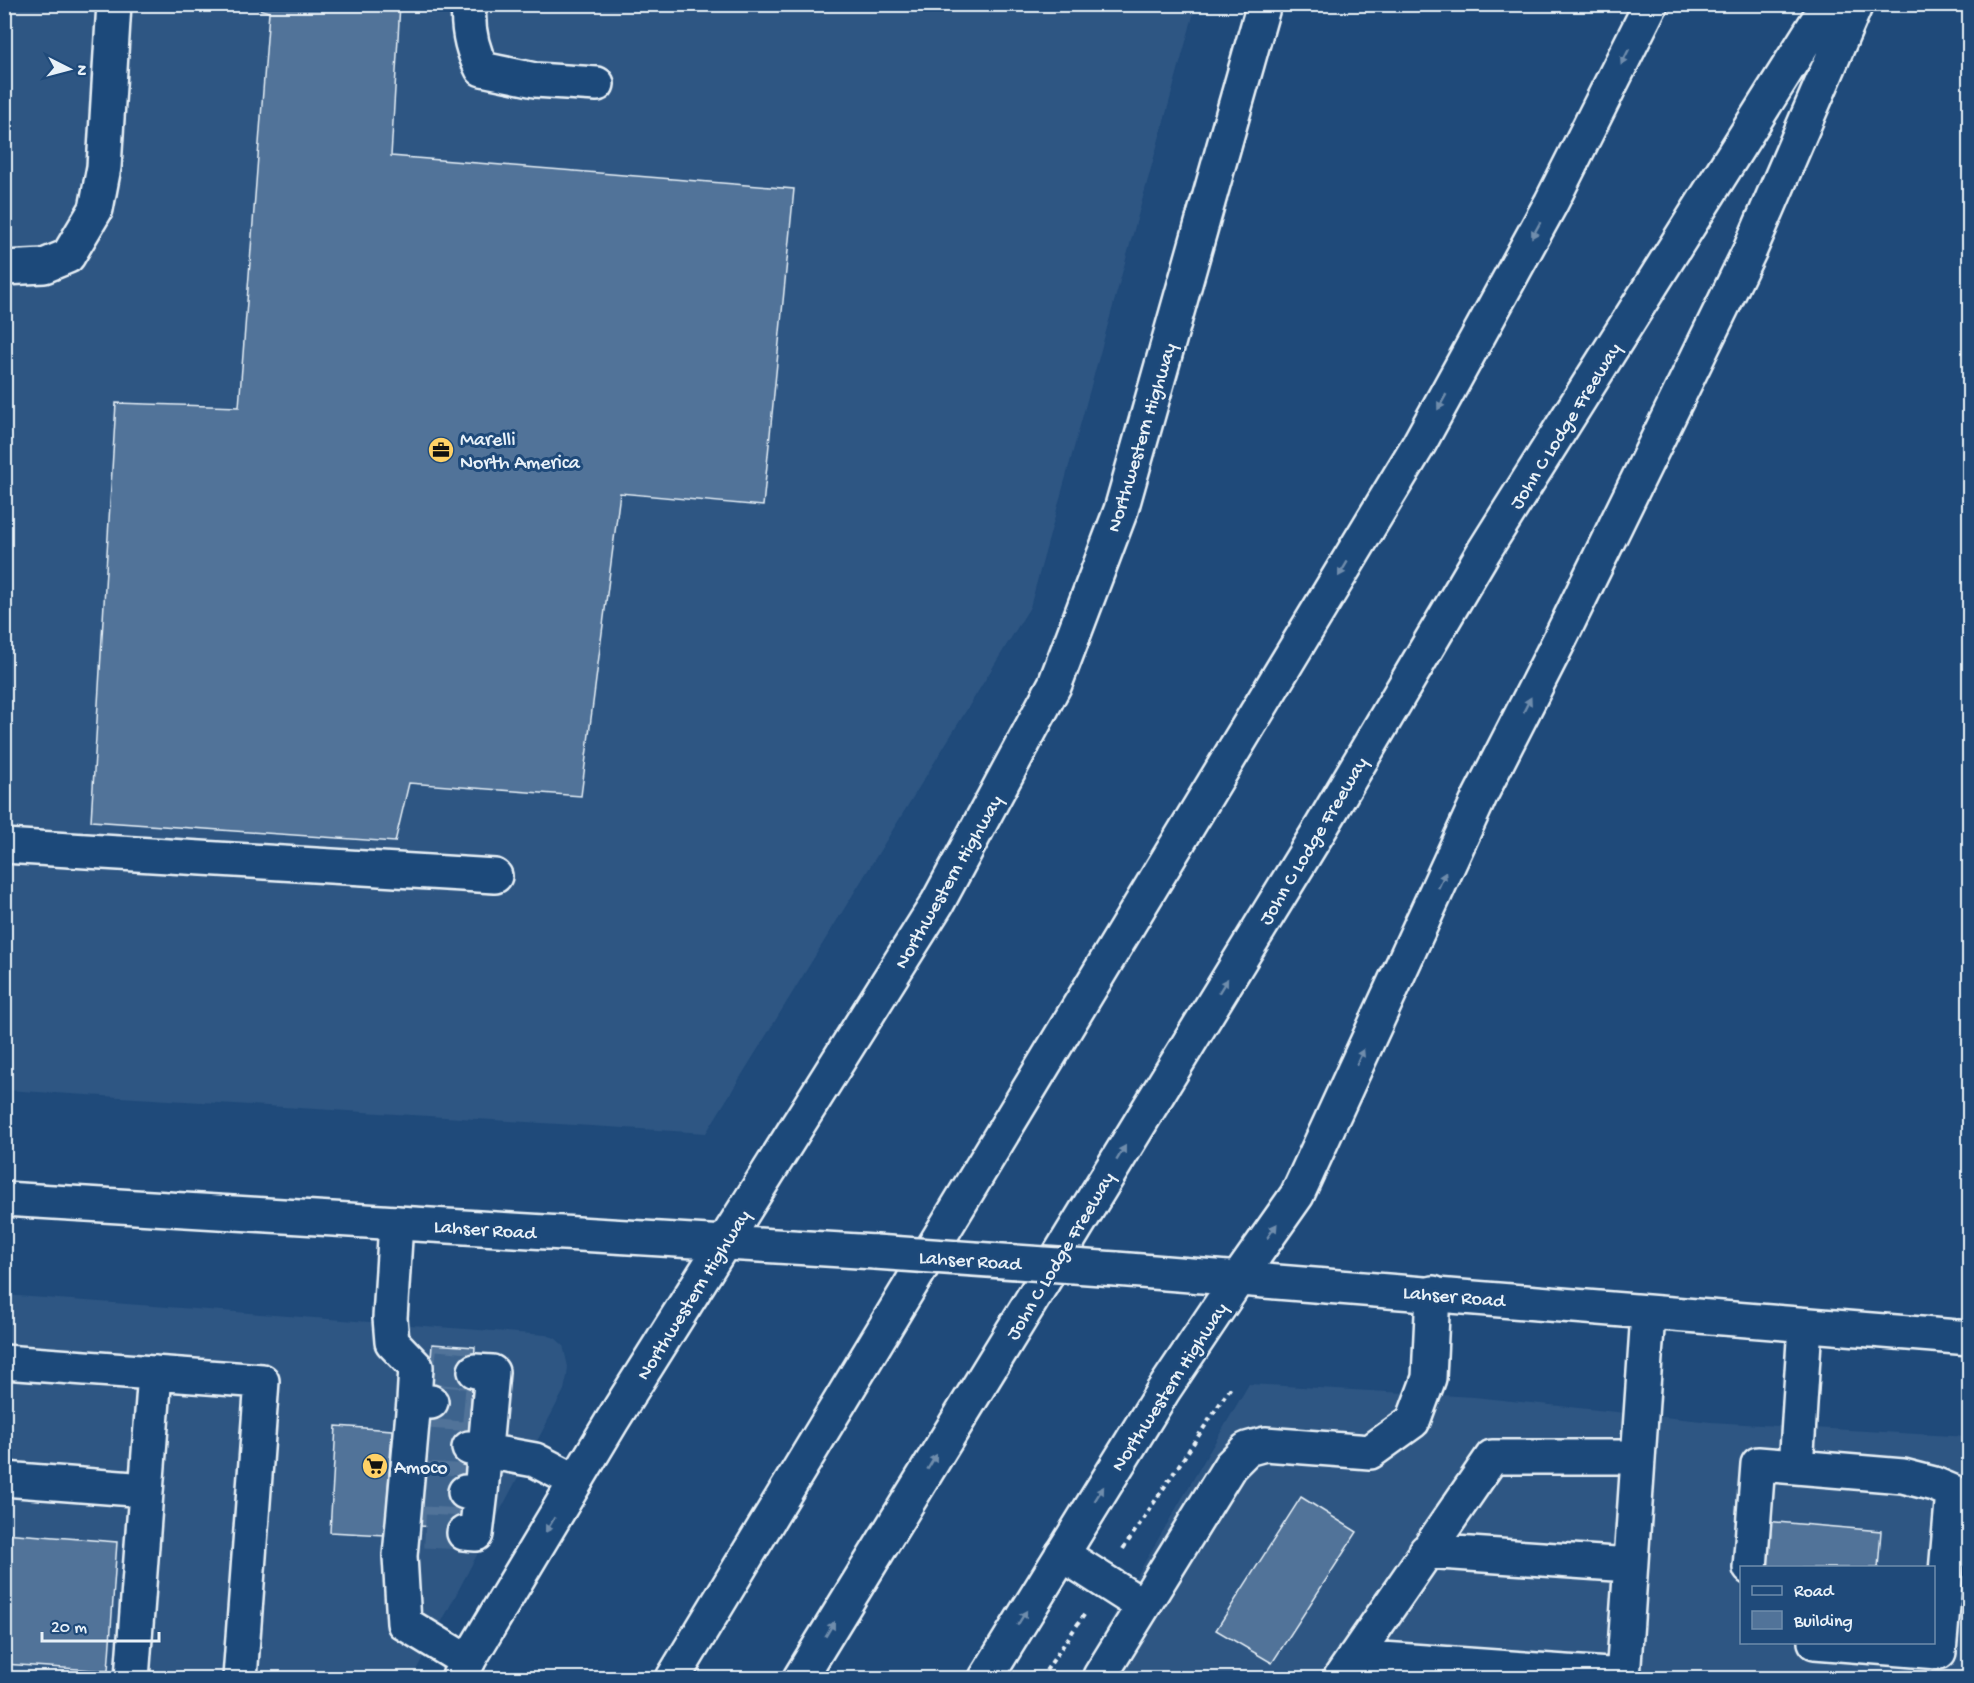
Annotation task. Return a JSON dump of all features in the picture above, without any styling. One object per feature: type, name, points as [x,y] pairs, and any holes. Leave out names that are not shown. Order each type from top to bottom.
[{"type":"main road","points":[[4,268],[44,266],[68,256],[96,209],[104,167],[114,4]]},
{"type":"main road","points":[[469,4],[468,22],[473,51],[482,69],[535,80],[597,84]]},
{"type":"main road","name":"Northwestern Highway","points":[[463,1670],[576,1481],[938,902],[1055,684],[1121,510],[1264,4]]},
{"type":"main road","points":[[673,1678],[1419,444],[1551,203],[1651,4]]},
{"type":"main road","name":"John C Lodge Freeway","points":[[800,1678],[1310,846],[1484,551],[1828,4]]},
{"type":"main road","name":"Northwestern Highway","points":[[986,1678],[1163,1391],[1297,1195],[1480,796],[1558,643],[1750,250],[1856,4]]},
{"type":"main road","points":[[4,846],[495,876]]},
{"type":"main road","name":"Lahser Road","points":[[4,1199],[875,1252],[1116,1269],[1433,1293],[1648,1314],[1970,1338]]},
{"type":"main road","points":[[396,1223],[390,1318],[392,1342],[425,1367],[414,1530],[400,1556],[404,1623],[463,1670]]},
{"type":"main road","points":[[1100,1676],[1230,1466],[1247,1449],[1265,1444],[1370,1452],[1413,1421],[1430,1378],[1433,1293]]},
{"type":"main road","points":[[1347,1668],[1623,1677],[1648,1314]]},
{"type":"main road","points":[[1796,1467],[1805,1325]]},
{"type":"main road","points":[[4,1362],[262,1381],[240,1678]]},
{"type":"main road","points":[[464,1533],[476,1534],[473,1492],[476,1449],[481,1407],[492,1372],[475,1371]]},
{"type":"main road","points":[[132,1678],[155,1373]]},
{"type":"main road","points":[[476,1449],[534,1460],[576,1481]]},
{"type":"main road","points":[[1347,1668],[1492,1457],[1638,1457]]},
{"type":"main road","points":[[1750,1566],[1758,1464],[1903,1476],[1934,1484],[1961,1496],[1938,1652],[1840,1644]]},
{"type":"main road","points":[[4,1479],[146,1490]]},
{"type":"main road","points":[[1426,1551],[1630,1565]]},
{"type":"main road","points":[[1062,1554],[1143,1606]]},
{"type":"path","points":[[1123,1550],[1231,1387]]},
{"type":"path","points":[[1041,1678],[1082,1619]]},
{"type":"shaded area","points":[[4,5],[1196,5],[1030,607],[706,1133],[5,1090]]},
{"type":"shaded area","points":[[4,1295],[546,1335],[555,1338],[563,1345],[568,1367],[567,1376],[564,1390],[412,1678],[5,1678]]},
{"type":"shaded area","points":[[1249,1384],[1474,1397],[1711,1422],[1969,1437],[1969,1678],[1077,1678]]},
{"type":"building","name":"Marelli North America","points":[[241,4],[400,4],[391,156],[794,189],[763,506],[620,493],[581,796],[409,783],[395,842],[91,821],[116,403],[239,407],[269,12]]},
{"type":"building","points":[[432,1344],[475,1347],[462,1528],[420,1526]]},
{"type":"building","points":[[336,1426],[392,1430],[385,1535],[330,1532]]},
{"type":"building","points":[[1301,1497],[1357,1532],[1272,1663],[1216,1630]]},
{"type":"building","points":[[1765,1521],[1881,1531],[1878,1566],[1761,1566]]},
{"type":"building","points":[[4,1533],[117,1542],[108,1671],[4,1664]]},
{"type":"tunnel","points":[[435,1367],[475,1371]]},
{"type":"tunnel","points":[[431,1402],[473,1406]]},
{"type":"tunnel","points":[[426,1445],[469,1448]]},
{"type":"tunnel","points":[[424,1490],[465,1492]]},
{"type":"tunnel","points":[[425,1531],[464,1533]]},
{"type":"place","name":"Marelli North America","points":[[441,450]]},
{"type":"place","name":"Amoco","points":[[375,1466]]}]
